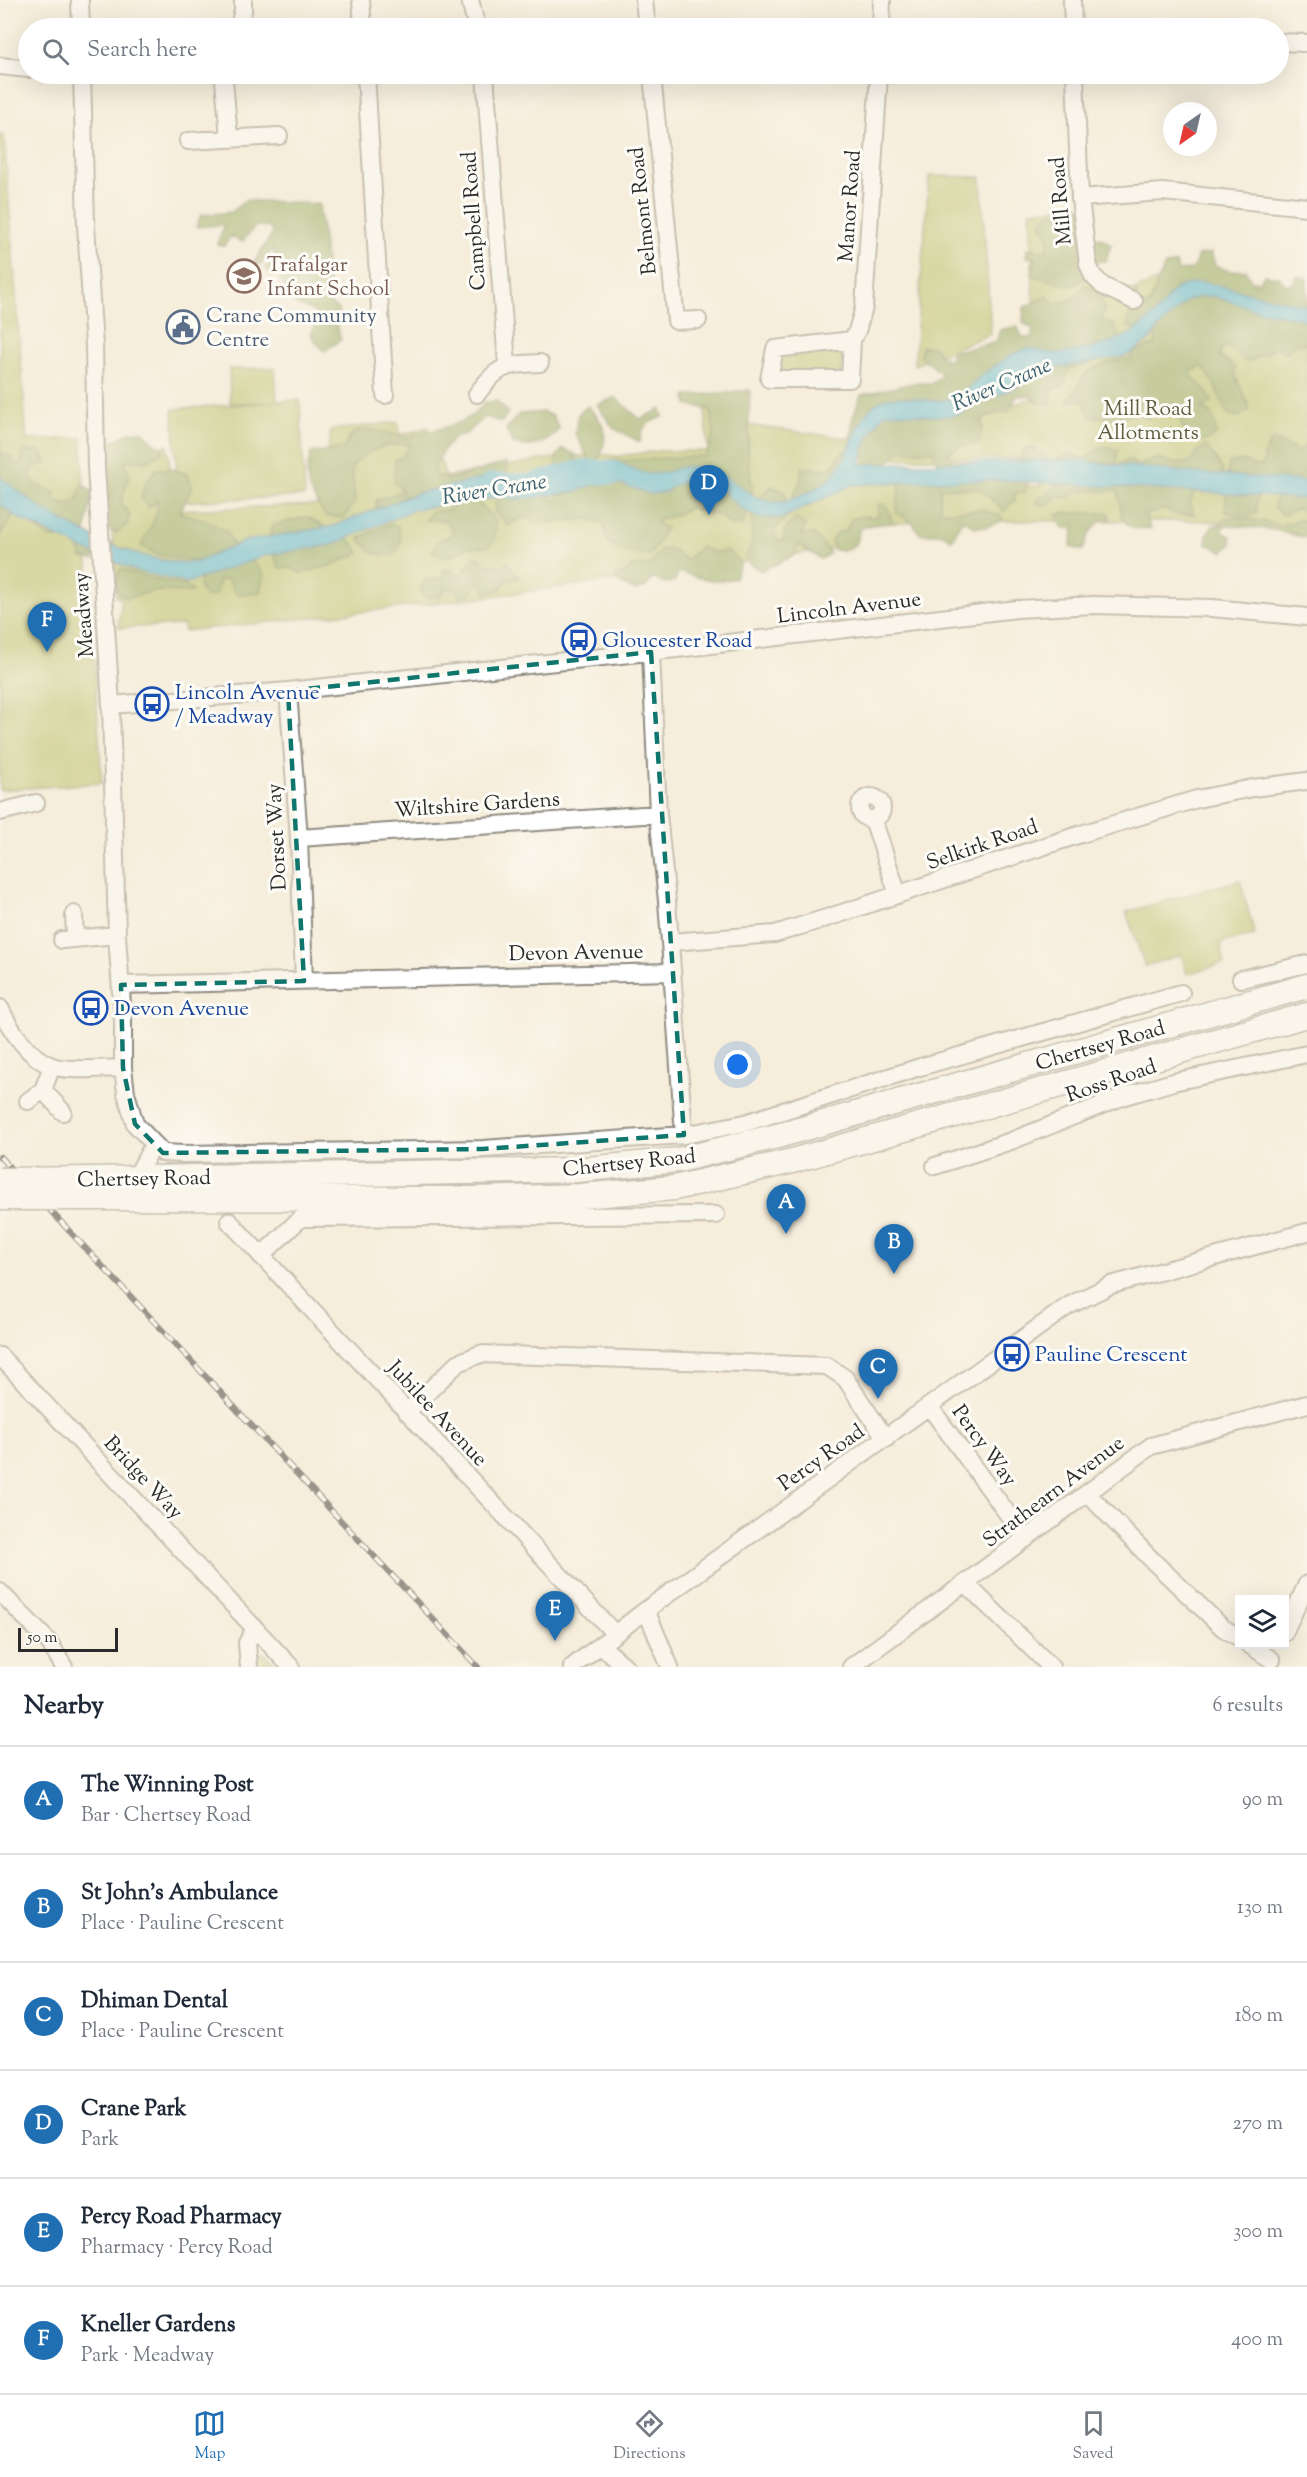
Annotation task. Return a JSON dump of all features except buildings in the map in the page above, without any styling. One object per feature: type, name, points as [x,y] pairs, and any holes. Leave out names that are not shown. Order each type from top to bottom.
[{"type":"highway","name":"Chertsey Road","points":[[0,1198],[93,1188],[135,1179],[483,1160],[576,1170],[679,1160],[780,1135],[1307,986]]},
{"type":"highway","name":"Chertsey Road","points":[[0,1180],[93,1188],[475,1199],[581,1196],[674,1188],[792,1161],[1307,1015]]},
{"type":"street","points":[[80,0],[81,18]]},
{"type":"street","points":[[240,18],[243,0]]},
{"type":"street","points":[[362,0],[363,18]]},
{"type":"street","points":[[470,0],[474,18]]},
{"type":"street","points":[[644,0],[646,18]]},
{"type":"street","points":[[881,18],[882,0]]},
{"type":"street","points":[[1072,0],[1073,18]]},
{"type":"street","points":[[1289,42],[1307,43]]},
{"type":"street","points":[[0,66],[18,68]]},
{"type":"street","name":"Meadway","points":[[80,84],[101,566],[111,705],[123,1068],[126,1093],[135,1124],[153,1145]]},
{"type":"street","points":[[224,84],[229,138]]},
{"type":"street","points":[[367,84],[385,395]]},
{"type":"street","name":"Campbell Road","points":[[485,84],[507,365]]},
{"type":"street","name":"Belmont Road","points":[[653,84],[676,321],[698,320]]},
{"type":"street","name":"Manor Road","points":[[852,340],[775,349],[769,379],[850,379],[852,340],[864,307],[878,84]]},
{"type":"street","name":"Mill Road","points":[[1075,84],[1080,198],[1088,264],[1093,276],[1103,286],[1134,301]]},
{"type":"street","points":[[188,141],[279,136]]},
{"type":"street","points":[[1080,198],[1163,192],[1307,207]]},
{"type":"street","points":[[477,394],[491,375],[507,365],[540,363]]},
{"type":"street","name":"Lincoln Avenue","points":[[111,705],[288,691],[651,652],[1017,609],[1094,605],[1212,608],[1307,617]]},
{"type":"street","points":[[651,652],[658,814],[684,1135]]},
{"type":"street","name":"Dorset Way","points":[[288,691],[299,838],[304,981]]},
{"type":"street","name":"Selkirk Road","points":[[670,942],[775,933],[1197,799],[1253,788],[1307,781]]},
{"type":"street","points":[[0,812],[36,803]]},
{"type":"street","name":"Wiltshire Gardens","points":[[299,838],[658,814]]},
{"type":"street","points":[[873,819],[897,895]]},
{"type":"street","points":[[74,914],[69,940],[117,936]]},
{"type":"street","points":[[1241,979],[1307,964]]},
{"type":"street","name":"Devon Avenue","points":[[121,985],[672,972]]},
{"type":"street","name":"Chertsey Road","points":[[153,1145],[163,1154],[483,1160],[684,1135],[745,1123],[920,1067],[1181,993]]},
{"type":"street","points":[[0,1008],[10,1029],[30,1051],[52,1066],[88,1069],[123,1068]]},
{"type":"street","name":"Ross Road","points":[[935,1166],[1011,1141],[1122,1097],[1173,1082],[1307,1054]]},
{"type":"street","points":[[28,1101],[43,1090],[52,1066]]},
{"type":"street","points":[[43,1090],[63,1112]]},
{"type":"street","points":[[135,1179],[153,1145]]},
{"type":"street","points":[[261,1256],[301,1218],[716,1215]]},
{"type":"street","name":"Jubilee Avenue","points":[[230,1221],[615,1634]]},
{"type":"street","name":"Percy Road","points":[[572,1667],[646,1610],[1068,1306],[1111,1285],[1307,1232]]},
{"type":"street","points":[[407,1412],[458,1363],[480,1354],[827,1366],[845,1378],[886,1439]]},
{"type":"street","name":"Bridge Way","points":[[0,1356],[291,1667]]},
{"type":"street","name":"Strathearn Avenue","points":[[851,1667],[1151,1446],[1307,1404]]},
{"type":"street","name":"Percy Way","points":[[929,1406],[1026,1539]]},
{"type":"street","points":[[1087,1493],[1154,1562],[1223,1628],[1235,1636]]},
{"type":"street","points":[[966,1584],[1051,1667]]},
{"type":"street","points":[[1289,1622],[1307,1584]]},
{"type":"street","points":[[0,1592],[49,1642],[64,1667]]},
{"type":"street","points":[[646,1610],[670,1667]]},
{"type":"street","points":[[249,1667],[247,1643],[255,1628]]},
{"type":"street","points":[[600,1645],[626,1667]]},
{"type":"street","points":[[1254,1649],[1270,1664],[1277,1649]]},
{"type":"highlighted area","points":[[651,652],[684,1135],[483,1149],[183,1154],[163,1153],[135,1124],[123,1068],[121,985],[304,981],[288,691]]},
{"type":"green space","points":[[0,135],[4,135],[27,440],[82,438],[102,783],[0,790]]},
{"type":"green space","points":[[929,176],[981,177],[991,334],[914,365]]},
{"type":"green space","points":[[245,200],[319,204],[331,305],[339,309],[337,328],[341,340],[324,351],[313,339],[311,332],[316,324],[315,312],[293,303],[279,279],[286,271],[281,262],[273,277],[265,268],[275,256],[272,249],[261,265],[254,262],[272,234],[270,227],[256,226],[242,242],[231,236],[224,246],[217,244],[224,225],[196,227],[201,215],[232,212]]},
{"type":"green space","name":"Mill Road Allotments","points":[[1081,205],[1088,264],[1134,301],[1138,288],[1178,273],[1256,281],[1307,294],[1307,530],[1204,521],[981,521],[855,524],[850,546],[684,571],[518,593],[184,631],[183,625],[119,628],[121,599],[116,597],[107,447],[168,446],[173,510],[319,505],[331,430],[398,422],[400,435],[428,427],[446,477],[545,459],[598,454],[618,456],[660,451],[708,451],[704,395],[750,392],[746,425],[848,438],[856,434],[839,469],[826,482],[1040,486],[1039,459],[897,458],[872,460],[981,420],[1005,407],[1037,397],[1030,211]]},
{"type":"green space","points":[[1070,208],[1085,209],[1091,236],[1101,238],[1111,244],[1106,261],[1091,262],[1093,272],[1072,286],[1032,275],[1035,258],[1026,257],[1027,248],[1047,251],[1049,240],[1041,222],[1046,215]]},
{"type":"green space","points":[[1211,253],[1216,267],[1232,271],[1246,270],[1253,284],[1257,284],[1264,275],[1279,277],[1285,284],[1292,285],[1296,276],[1307,278],[1307,344],[1293,344],[1287,354],[1278,347],[1247,362],[1228,347],[1221,348],[1220,357],[1235,367],[1235,375],[1250,409],[1239,417],[1228,414],[1213,382],[1202,366],[1189,372],[1212,402],[1202,408],[1212,414],[1217,434],[1204,442],[1185,432],[1174,408],[1158,407],[1148,418],[1137,413],[1119,418],[1090,417],[1083,400],[1068,401],[1089,371],[1111,362],[1132,359],[1131,353],[1156,344],[1155,333],[1127,326],[1131,305],[1128,290],[1137,290],[1137,306],[1149,305],[1164,266],[1176,263],[1178,271],[1193,269],[1198,255]]},
{"type":"green space","points":[[1084,284],[1098,291],[1105,308],[1101,320],[1114,325],[1120,341],[1090,364],[1069,369],[1064,385],[1051,390],[1051,405],[1038,403],[1030,396],[1017,396],[1008,411],[982,417],[982,430],[978,444],[958,447],[947,454],[953,461],[1018,463],[1026,447],[1035,449],[1051,462],[1072,453],[1083,459],[1104,446],[1118,449],[1116,465],[1130,460],[1138,466],[1157,458],[1171,463],[1190,463],[1196,456],[1195,453],[1206,446],[1222,468],[1223,478],[1037,480],[1027,483],[1025,492],[1016,493],[1014,501],[1004,511],[980,489],[940,488],[940,511],[983,510],[1001,515],[1002,521],[986,527],[974,527],[967,521],[962,521],[952,540],[943,534],[920,534],[911,521],[896,513],[900,484],[908,466],[938,464],[933,451],[899,451],[886,466],[864,465],[863,444],[851,439],[852,420],[861,395],[912,383],[932,383],[942,374],[920,356],[922,346],[934,347],[942,357],[951,360],[951,352],[996,342],[1000,330],[1017,326],[1023,338],[1032,338],[1033,329],[1023,323],[1024,307],[1047,296],[1053,303],[1068,301]]},
{"type":"green space","points":[[835,347],[842,353],[841,374],[783,376],[777,370],[779,360],[783,355]]},
{"type":"green space","points":[[275,368],[277,401],[300,400],[305,496],[178,502],[173,409],[274,402],[230,403],[229,369]]},
{"type":"green space","points":[[750,390],[748,455],[753,497],[742,526],[731,526],[720,516],[689,508],[674,516],[657,519],[657,523],[666,528],[651,554],[628,553],[608,543],[603,523],[588,519],[535,524],[524,516],[507,526],[503,519],[494,513],[499,491],[541,490],[556,502],[562,490],[612,461],[705,456],[714,435],[710,409],[687,405],[686,396]]},
{"type":"green space","points":[[615,397],[640,419],[661,409],[663,417],[646,425],[640,442],[613,428],[597,405]]},
{"type":"green space","points":[[497,401],[508,412],[502,422],[485,417],[466,434],[454,438],[443,451],[434,468],[436,476],[452,479],[507,462],[507,477],[421,496],[404,496],[398,503],[377,511],[376,500],[403,491],[394,482],[395,460],[403,456],[411,444],[394,445],[370,451],[352,468],[355,501],[344,518],[326,516],[311,494],[307,472],[311,453],[344,448],[351,435],[360,430],[380,431],[404,438],[448,426],[469,417],[485,402]]},
{"type":"green space","points":[[588,406],[603,426],[605,436],[603,449],[597,462],[588,472],[553,488],[544,482],[544,473],[548,469],[559,473],[556,464],[557,455],[563,449],[575,454],[576,464],[581,467],[589,460],[575,433],[578,414]]},
{"type":"green space","points":[[543,412],[553,416],[559,429],[549,439],[533,446],[513,444],[506,429],[519,414]]},
{"type":"green space","points":[[142,431],[164,451],[146,461],[125,461],[129,475],[121,504],[130,514],[127,525],[116,533],[108,530],[105,445],[130,432]]},
{"type":"green space","points":[[1273,439],[1299,452],[1307,443],[1307,514],[1299,508],[1283,515],[1274,508],[1278,481],[1258,495],[1257,513],[1249,516],[1225,512],[1229,462],[1245,461],[1254,466],[1263,465],[1265,451]]},
{"type":"green space","points":[[24,451],[40,451],[47,462],[35,466],[29,476],[37,485],[54,492],[56,501],[66,505],[77,500],[82,484],[93,492],[84,539],[95,550],[94,560],[82,558],[75,541],[48,537],[15,512],[0,536],[0,452],[12,457],[14,464],[21,462]]},
{"type":"green space","points":[[844,451],[849,458],[839,475],[798,507],[793,494],[800,483],[802,468],[829,469]]},
{"type":"green space","points":[[156,469],[172,469],[187,474],[192,486],[180,513],[199,518],[225,530],[236,549],[253,561],[264,575],[260,592],[237,595],[228,579],[219,580],[216,595],[205,597],[199,586],[201,575],[199,561],[158,555],[141,546],[157,512],[157,501],[149,508],[141,498],[145,484]]},
{"type":"green space","points":[[1068,483],[1195,489],[1190,504],[1194,515],[1177,515],[1166,509],[1145,515],[1151,529],[1132,528],[1122,519],[1118,491],[1076,491],[1068,498],[1054,497],[1049,505],[1037,504],[1038,498],[1044,497],[1054,487]]},
{"type":"green space","points":[[772,486],[785,493],[790,515],[774,529],[777,541],[784,540],[785,529],[796,518],[805,525],[802,536],[814,534],[830,553],[821,559],[799,545],[794,556],[761,571],[748,563],[746,556],[751,547],[752,513],[761,496]]},
{"type":"green space","points":[[463,497],[482,506],[496,522],[495,540],[487,547],[467,547],[455,555],[440,556],[433,551],[437,542],[453,534],[447,521],[425,520],[433,511],[450,510],[453,501]]},
{"type":"green space","points":[[879,504],[885,505],[889,510],[892,523],[871,525],[860,529],[853,547],[846,550],[835,550],[831,542],[836,533],[845,531],[853,518],[877,517]]},
{"type":"green space","points":[[1109,513],[1110,519],[1100,521],[1089,534],[1083,550],[1070,547],[1074,528],[1063,528],[1056,515]]},
{"type":"green space","points":[[307,517],[349,539],[360,553],[326,567],[301,573],[291,568],[280,568],[267,541],[274,525]]},
{"type":"green space","points":[[1236,517],[1282,525],[1298,520],[1307,521],[1307,538],[1274,530],[1225,525],[1222,532],[1231,536],[1231,545],[1223,552],[1206,543],[1207,534],[1212,526],[1221,524],[1225,518]]},
{"type":"green space","points":[[389,524],[398,526],[401,542],[393,556],[373,553],[359,538]]},
{"type":"green space","points":[[700,547],[713,552],[728,551],[741,563],[735,578],[720,581],[679,572],[674,582],[663,583],[653,578],[646,587],[635,591],[614,580],[616,576],[627,572],[631,567],[650,565],[661,550],[671,549],[686,560]]},
{"type":"green space","points":[[475,556],[490,565],[502,566],[507,561],[519,578],[506,581],[500,590],[486,592],[479,582],[470,595],[460,597],[455,589],[445,589],[440,597],[425,598],[420,589],[426,579],[442,578],[444,569],[453,570],[460,577]]},
{"type":"green space","points":[[120,569],[153,579],[185,585],[193,592],[154,591],[127,598],[119,594],[116,584]]},
{"type":"green space","points":[[1240,880],[1255,935],[1220,943],[1225,963],[1187,974],[1181,955],[1145,966],[1126,912]]},
{"type":"green space","points":[[261,1652],[278,1667],[258,1667],[258,1655]]},
{"type":"water","points":[[1203,282],[1307,306],[1307,320],[1261,311],[1212,296],[1198,297],[1186,301],[1149,341],[1126,356],[1056,368],[1045,367],[1021,385],[960,414],[932,416],[885,413],[866,444],[861,464],[1072,460],[1195,473],[1307,481],[1307,499],[1005,480],[918,481],[852,485],[782,518],[759,518],[740,508],[719,487],[699,477],[677,484],[665,492],[651,494],[621,484],[595,484],[578,491],[536,497],[516,499],[501,497],[416,509],[331,545],[267,555],[187,583],[136,571],[83,549],[18,518],[0,504],[0,477],[41,508],[95,538],[136,554],[157,559],[197,562],[245,541],[333,526],[418,493],[489,477],[494,480],[509,477],[526,487],[554,483],[570,479],[591,466],[606,461],[618,462],[647,474],[697,466],[717,472],[766,501],[790,500],[824,483],[835,473],[844,460],[860,424],[878,402],[895,397],[932,401],[949,399],[964,391],[1003,360],[1023,350],[1066,353],[1108,343],[1141,326],[1158,311],[1177,288]]},
{"type":"waterway","name":"River Crane","points":[[491,485],[529,486],[584,471],[613,473]]},
{"type":"railway","points":[[0,1157],[478,1667]]},
{"type":"place","name":"Trafalgar Infant School","points":[[244,276]]},
{"type":"place","name":"Crane Community Centre","points":[[183,327]]},
{"type":"place","name":"Crane Park","points":[[709,515]]},
{"type":"place","name":"Gloucester Road","points":[[579,640]]},
{"type":"place","name":"Kneller Gardens","points":[[47,652]]},
{"type":"place","name":"Lincoln Avenue / Meadway","points":[[152,704]]},
{"type":"place","name":"Devon Avenue","points":[[91,1008]]},
{"type":"place","name":"The Winning Post","points":[[786,1234]]},
{"type":"place","name":"St John's Ambulance","points":[[894,1274]]},
{"type":"place","name":"Pauline Crescent","points":[[1012,1354]]},
{"type":"place","name":"Dhiman Dental","points":[[878,1399]]},
{"type":"place","name":"Percy Road Pharmacy","points":[[555,1641]]}]
